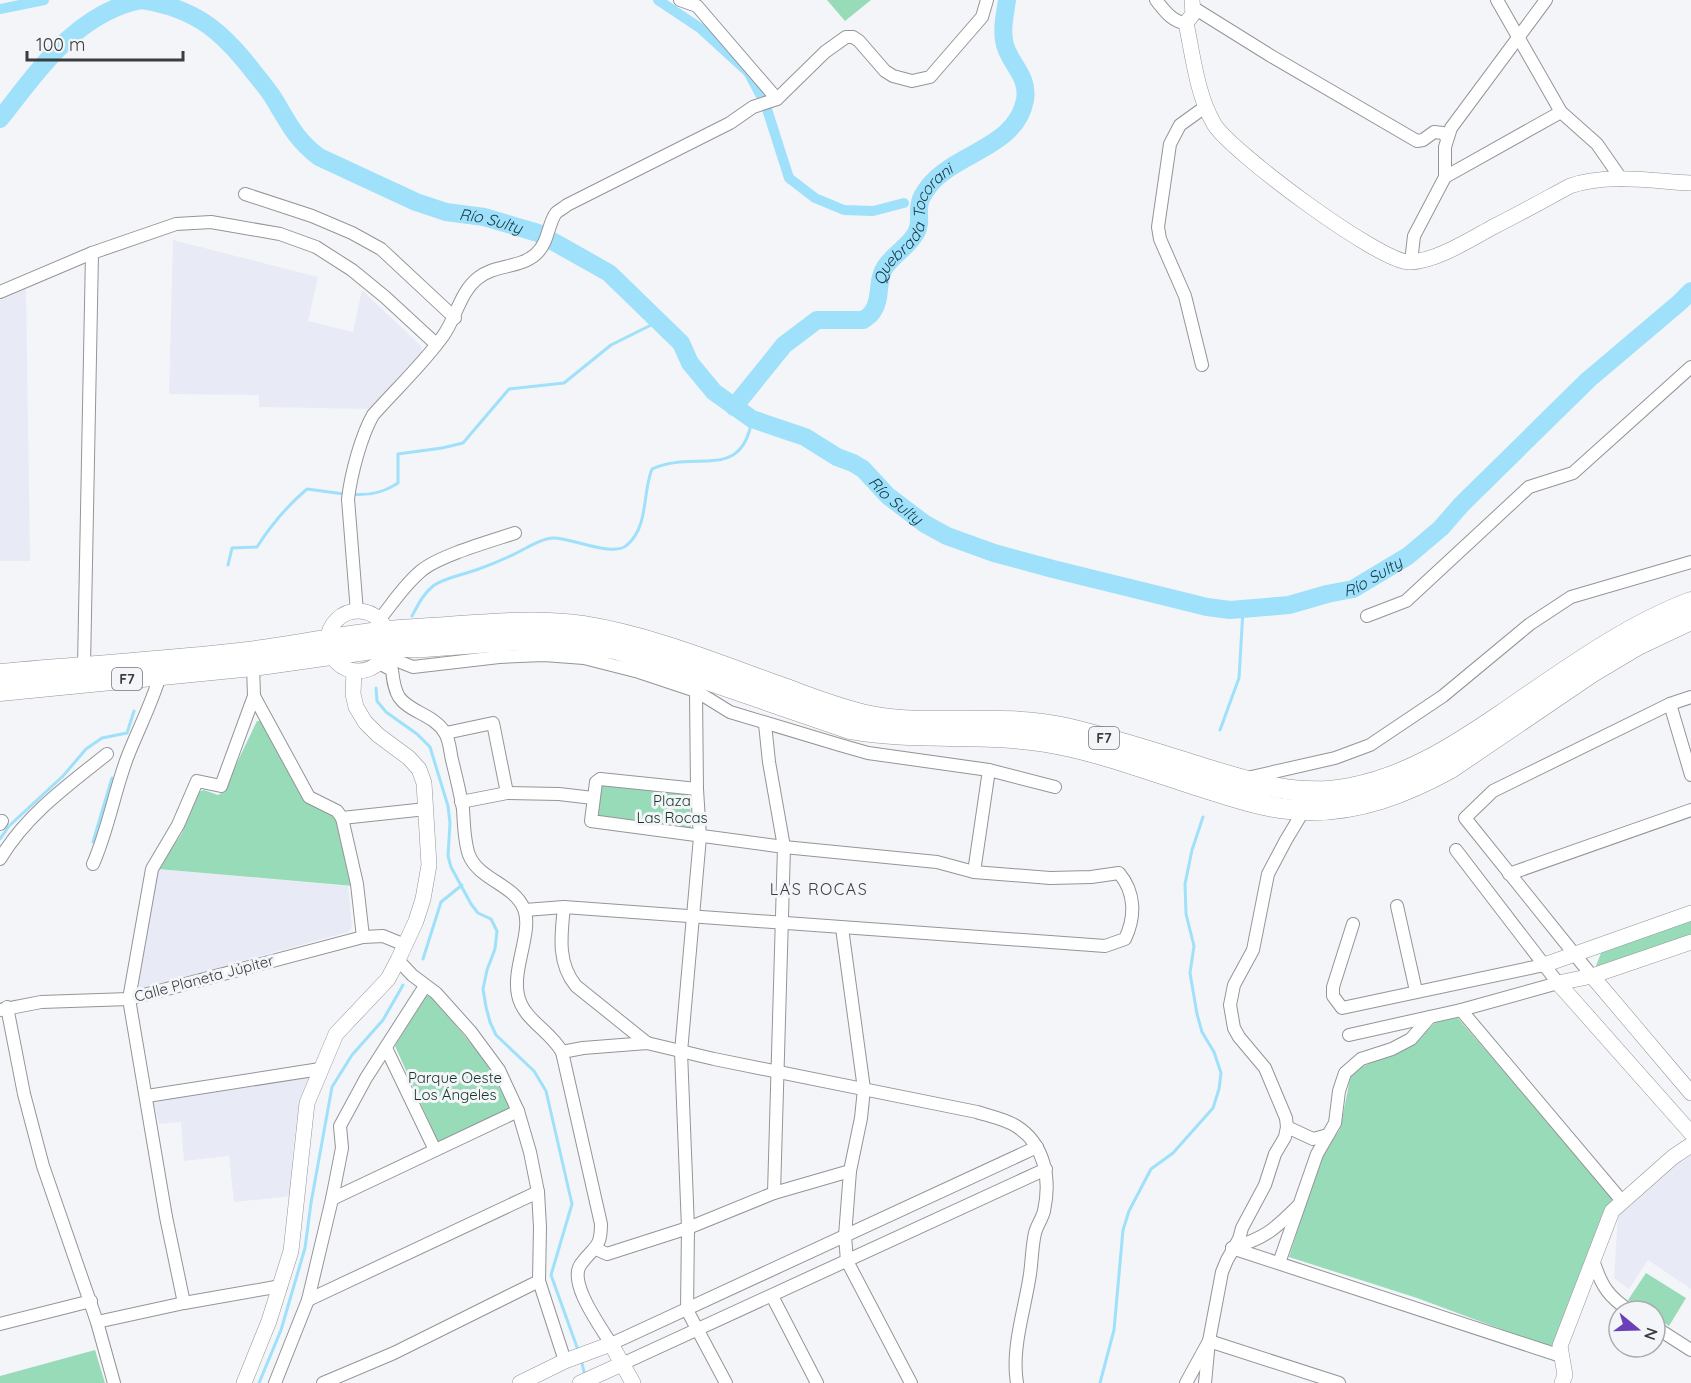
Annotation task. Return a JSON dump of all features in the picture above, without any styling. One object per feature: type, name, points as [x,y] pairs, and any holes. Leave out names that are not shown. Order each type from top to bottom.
[{"type":"highway","name":"F7","points":[[0,674],[242,652],[383,643],[515,622],[589,627],[668,646],[806,696],[873,716],[899,719],[1037,722],[1086,733],[1240,780],[1283,790],[1315,792],[1347,789],[1384,780],[1418,766],[1458,745],[1609,644],[1656,617],[1691,602]]},
{"type":"highway","name":"F7","points":[[383,643],[424,647],[521,640],[615,649],[850,729],[875,734],[910,736],[1004,737],[1063,745],[1247,801],[1304,810],[1348,807],[1388,798],[1426,781],[1451,768],[1591,673],[1638,645],[1691,620]]},
{"type":"highway","name":"F7","points":[[0,691],[253,666],[330,647]]},
{"type":"street","points":[[680,0],[697,6],[777,99]]},
{"type":"street","points":[[357,612],[348,499],[366,428],[373,415],[436,344],[455,318],[458,306],[476,279],[487,271],[528,261],[542,247],[555,214],[567,205],[730,123],[753,107],[777,99],[825,52],[846,37],[853,37],[859,41],[885,71],[893,76],[912,81],[930,77],[982,16],[987,0]]},
{"type":"street","points":[[1156,0],[1167,14],[1175,20],[1186,23]]},
{"type":"street","points":[[1497,0],[1561,112],[1597,144],[1622,180]]},
{"type":"street","points":[[1411,262],[1414,236],[1445,177],[1447,138],[1451,128],[1546,0]]},
{"type":"street","points":[[1186,23],[1193,14],[1193,4]]},
{"type":"street","points":[[1193,4],[1271,56],[1417,141],[1423,140],[1434,132],[1443,134],[1447,138]]},
{"type":"street","points":[[1186,23],[1205,107],[1226,139],[1308,204],[1373,248],[1392,258],[1411,262],[1434,256],[1466,242],[1570,186],[1595,180],[1691,183]]},
{"type":"street","points":[[1202,364],[1185,296],[1160,238],[1158,227],[1170,144],[1179,125],[1205,107]]},
{"type":"street","points":[[1445,177],[1561,112]]},
{"type":"street","points":[[245,194],[312,216],[352,233],[381,249],[455,318]]},
{"type":"street","points":[[0,292],[92,253],[176,224],[211,222],[280,234],[316,247],[352,270],[436,344]]},
{"type":"street","points":[[84,666],[92,253]]},
{"type":"street","points":[[1367,616],[1406,601],[1529,488],[1573,473],[1691,368]]},
{"type":"street","points":[[515,533],[422,569],[403,589],[383,643],[366,670],[354,671],[339,664],[330,647],[332,628],[338,620],[347,614],[357,612],[371,614],[383,643],[392,670],[395,689],[400,699],[425,714],[446,734],[462,802],[469,854],[474,864],[517,897],[525,910],[526,923],[516,976],[518,995],[523,1008],[532,1020],[551,1035],[562,1052],[601,1224],[601,1238],[596,1249],[579,1265],[576,1275],[578,1287],[627,1377]]},
{"type":"street","points":[[1240,780],[1335,758],[1370,745],[1443,696],[1530,624],[1571,597],[1691,562]]},
{"type":"street","points":[[383,643],[413,667],[499,657],[544,655],[584,658],[639,672],[696,691],[730,712],[765,724],[868,753],[989,770],[1055,787]]},
{"type":"street","points":[[184,1303],[166,1217],[129,999],[152,870],[178,825],[197,781],[221,786],[254,696],[253,666]]},
{"type":"street","points":[[240,1382],[281,1286],[291,1251],[307,1103],[336,1034],[388,979],[398,960],[423,899],[429,865],[424,783],[419,769],[365,722],[356,707],[353,694],[354,671]]},
{"type":"street","points":[[93,864],[103,841],[108,815],[127,759],[160,676]]},
{"type":"street","points":[[696,691],[696,789],[700,837],[681,1052],[688,1228],[687,1310],[726,1383]]},
{"type":"street","points":[[254,696],[309,796],[337,811],[342,818],[357,884],[363,937]]},
{"type":"street","points":[[1691,698],[1670,704],[1493,791],[1465,818],[1592,976],[1691,1093]]},
{"type":"street","points":[[1670,704],[1691,775]]},
{"type":"street","points":[[446,734],[493,723],[507,793]]},
{"type":"street","points":[[765,724],[769,762],[784,847],[774,1193]]},
{"type":"street","points":[[0,859],[6,848],[40,808],[107,754]]},
{"type":"street","points":[[974,872],[989,770]]},
{"type":"street","points":[[525,910],[564,906],[1105,946],[1125,939],[1132,924],[1128,884],[1119,873],[1091,877],[1050,878],[974,872],[937,862],[784,847],[591,821],[596,782],[600,779],[696,789]]},
{"type":"street","points":[[462,802],[507,793],[559,794],[593,798]]},
{"type":"street","points":[[342,818],[426,809]]},
{"type":"street","points":[[1205,1383],[1209,1341],[1222,1272],[1265,1185],[1271,1163],[1285,1137],[1287,1127],[1286,1118],[1265,1068],[1234,1028],[1230,1005],[1234,985],[1253,950],[1268,874],[1304,810]]},
{"type":"street","points":[[1509,874],[1691,810]]},
{"type":"street","points":[[1455,850],[1558,982],[1691,1133]]},
{"type":"street","points":[[564,906],[561,934],[562,960],[568,976],[576,986],[647,1043]]},
{"type":"street","points":[[1397,906],[1416,991]]},
{"type":"street","points":[[1353,924],[1332,987],[1333,996],[1342,1008],[1544,965],[1691,913]]},
{"type":"street","points":[[842,928],[864,1089],[861,1118],[850,1171],[844,1236],[847,1261],[911,1383]]},
{"type":"street","name":"Calle Planeta Júpiter","points":[[3,1008],[41,1002],[129,999],[363,937],[383,936],[405,945]]},
{"type":"street","points":[[1349,1035],[1461,1010],[1558,982],[1592,976],[1691,942]]},
{"type":"street","points":[[398,960],[412,975],[436,993],[471,1032],[499,1070],[518,1111],[530,1152],[538,1192],[539,1281],[575,1357],[582,1381],[627,1377],[697,1329],[1046,1169]]},
{"type":"street","points":[[275,1383],[308,1300],[342,1148],[340,1126],[366,1078],[425,986]]},
{"type":"street","points":[[3,1008],[43,1166],[98,1322],[114,1383]]},
{"type":"street","points":[[1461,1010],[1622,1200]]},
{"type":"street","points":[[1279,1263],[1317,1154],[1335,1123],[1339,1091],[1345,1073],[1362,1059],[1392,1049],[1411,1039],[1430,1017]]},
{"type":"street","points":[[562,1052],[647,1043],[986,1115],[1014,1124],[1037,1147],[1046,1169],[1046,1197],[1043,1213],[1035,1233],[1031,1273],[1017,1348],[1015,1374],[1017,1383]]},
{"type":"street","points":[[386,1048],[435,1150]]},
{"type":"street","points":[[147,1096],[320,1069]]},
{"type":"street","points":[[332,1199],[518,1111]]},
{"type":"street","points":[[1287,1127],[1312,1139],[1328,1135]]},
{"type":"street","points":[[1566,1380],[1560,1346],[1594,1263],[1612,1211],[1673,1157],[1691,1145]]},
{"type":"street","points":[[520,1383],[687,1310],[1037,1147]]},
{"type":"street","points":[[596,1249],[607,1254],[688,1228],[774,1193],[850,1171]]},
{"type":"street","points":[[308,1300],[538,1192]]},
{"type":"street","points":[[1232,1248],[1257,1240],[1276,1228],[1302,1202]]},
{"type":"street","points":[[1232,1248],[1561,1356]]},
{"type":"street","points":[[1594,1263],[1606,1292],[1614,1299]]},
{"type":"street","points":[[323,1383],[394,1353],[539,1281]]},
{"type":"street","points":[[98,1322],[184,1303],[281,1286]]},
{"type":"street","points":[[772,1296],[818,1383]]},
{"type":"street","points":[[0,1324],[91,1301]]},
{"type":"street","points":[[1667,1335],[1691,1350]]},
{"type":"street","points":[[1186,1383],[1209,1341]]},
{"type":"street","points":[[1209,1341],[1339,1383]]},
{"type":"shaded area","points":[[173,240],[318,277],[308,321],[353,332],[362,290],[421,346],[422,354],[374,409],[259,407],[259,395],[169,394]]},
{"type":"shaded area","points":[[26,289],[30,561],[0,561],[0,300]]},
{"type":"shaded area","points":[[158,869],[348,886],[352,927],[348,932],[145,988],[140,987],[138,984]]},
{"type":"shaded area","points":[[312,1076],[298,1113],[293,1150],[291,1196],[234,1202],[229,1156],[184,1161],[181,1122],[159,1124],[153,1101]]},
{"type":"shaded area","points":[[1691,1152],[1691,1289],[1648,1260],[1629,1289],[1614,1278],[1618,1215],[1675,1161]]},
{"type":"green space","points":[[827,0],[871,0],[845,21]]},
{"type":"green space","points":[[257,721],[263,724],[305,802],[335,816],[353,886],[158,869],[182,833],[198,792],[204,790],[218,795],[223,792]]},
{"type":"green space","name":"Plaza Las Rocas","points":[[602,784],[690,794],[691,827],[689,829],[599,818],[599,788]]},
{"type":"green space","points":[[1691,920],[1691,936],[1599,967],[1596,966],[1601,953]]},
{"type":"green space","name":"Parque Oeste Los Ángeles","points":[[426,996],[431,996],[484,1059],[510,1108],[438,1142],[395,1046]]},
{"type":"green space","points":[[1457,1017],[1616,1201],[1554,1349],[1417,1298],[1289,1257],[1321,1158],[1340,1129],[1351,1074],[1415,1042],[1437,1021]]},
{"type":"green space","points":[[1646,1273],[1686,1298],[1669,1326],[1667,1325],[1667,1299],[1629,1299]]},
{"type":"green space","points":[[95,1350],[105,1383],[0,1383],[0,1376]]},
{"type":"waterway","points":[[0,9],[44,0]]},
{"type":"waterway","name":"Río Sulty","points":[[142,0],[177,9],[205,23],[217,32],[241,56],[266,88],[298,137],[319,157],[416,202],[446,212],[484,217],[538,233],[609,273],[681,343],[690,363],[714,392],[752,419],[805,437],[837,457],[863,469],[888,496],[925,524],[947,536],[994,553],[1207,607],[1230,610],[1289,605],[1353,589],[1408,556],[1441,528],[1461,505],[1588,380],[1691,291]]},
{"type":"waterway","name":"Río Sulty","points":[[0,119],[44,63],[79,30],[98,17],[142,0]]},
{"type":"waterway","points":[[658,0],[700,28],[748,72],[762,98]]},
{"type":"waterway","name":"Quebrada Tocorani","points":[[734,407],[784,345],[817,320],[863,320],[871,314],[876,306],[882,272],[892,258],[913,238],[918,229],[920,202],[929,186],[954,165],[998,139],[1010,129],[1019,116],[1025,100],[1025,92],[1022,77],[1005,45],[1003,34],[1007,0]]},
{"type":"waterway","points":[[765,103],[789,178],[815,198],[844,210],[873,211],[904,203]]},
{"type":"waterway","points":[[351,494],[376,493],[398,483],[398,454],[463,443],[509,389],[564,383],[611,345],[659,321]]},
{"type":"waterway","points":[[412,616],[429,589],[437,583],[495,563],[545,539],[560,539],[612,549],[627,545],[639,529],[652,469],[668,464],[727,458],[738,451],[747,439],[752,419]]},
{"type":"waterway","points":[[228,565],[232,548],[257,547],[280,516],[307,489],[344,494]]},
{"type":"waterway","points":[[1220,730],[1239,678],[1243,610]]},
{"type":"waterway","points":[[376,688],[377,701],[386,712],[417,734],[430,747],[448,806],[450,823],[448,856],[451,867],[471,904],[478,913],[491,919],[497,931],[495,949],[483,989],[490,1022],[496,1035],[534,1071],[546,1091],[572,1204],[551,1275],[578,1350]]},
{"type":"waterway","points":[[0,839],[9,826],[63,776],[86,749],[102,738],[127,733],[134,711]]},
{"type":"waterway","points":[[93,842],[112,778]]},
{"type":"waterway","points":[[1100,1383],[1114,1330],[1123,1230],[1129,1211],[1151,1169],[1173,1153],[1213,1108],[1219,1089],[1221,1073],[1214,1052],[1202,1032],[1197,1014],[1190,973],[1194,946],[1186,914],[1185,884],[1192,850],[1203,817]]},
{"type":"waterway","points":[[423,959],[441,902],[462,885]]},
{"type":"waterway","points":[[259,1383],[281,1330],[305,1248],[332,1087],[352,1055],[383,1020],[403,985]]},
{"type":"waterway","points":[[581,1359],[585,1376]]},
{"type":"district","name":"LAS ROCAS","points":[[819,889]]}]
